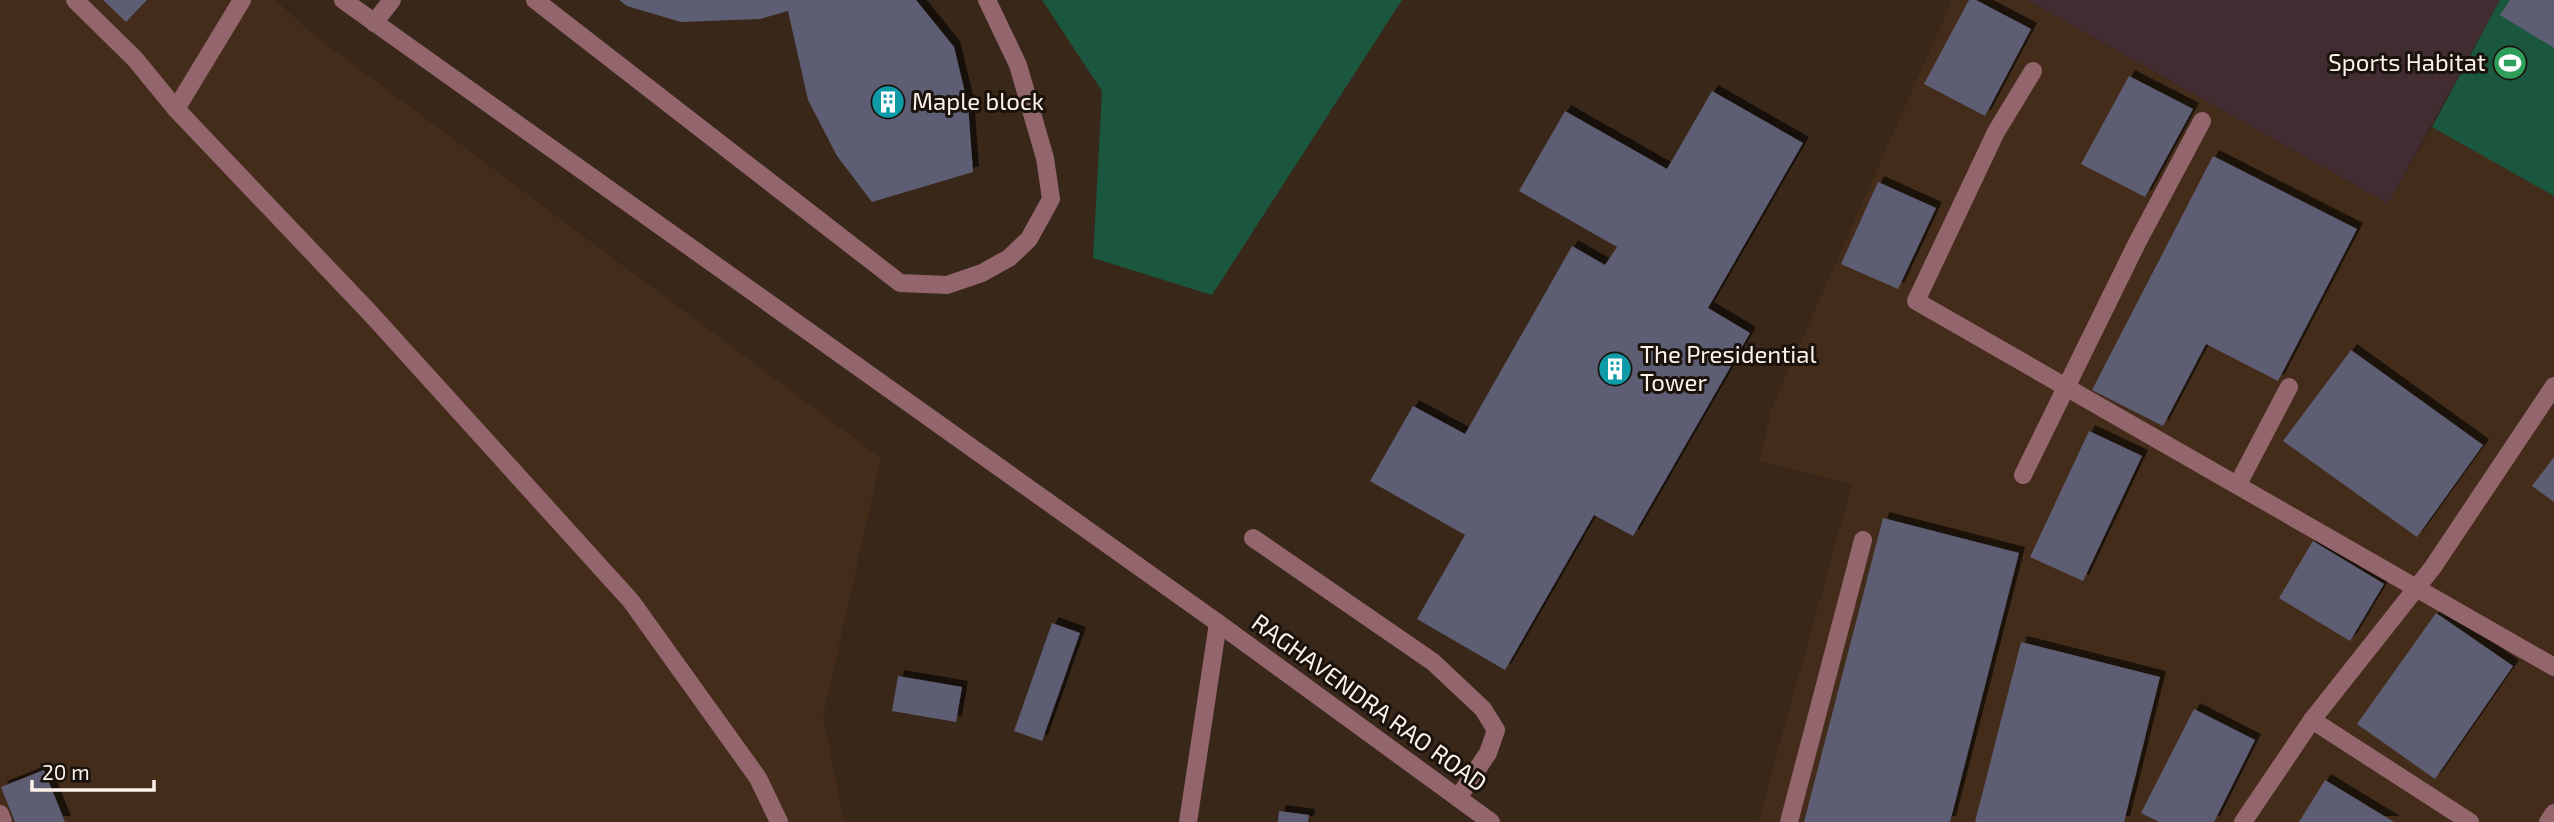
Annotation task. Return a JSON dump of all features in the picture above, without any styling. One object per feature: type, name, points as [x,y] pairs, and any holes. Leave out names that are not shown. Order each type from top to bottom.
[{"type":"street","points":[[75,0],[135,59],[176,109],[371,314],[631,601],[758,778],[779,822]]},
{"type":"street","points":[[176,109],[242,0]]},
{"type":"street","name":"RAGHAVENDRA RAO ROAD","points":[[343,0],[1218,623],[1491,822]]},
{"type":"street","points":[[374,23],[392,0]]},
{"type":"street","points":[[535,0],[900,283],[947,285],[982,273],[1009,258],[1029,239],[1051,199],[1045,158],[1018,65],[987,0]]},
{"type":"street","points":[[2033,71],[1996,132],[1916,301],[2554,667]]},
{"type":"street","points":[[2024,475],[2138,241],[2203,121]]},
{"type":"street","points":[[2243,822],[2312,720],[2418,587],[2554,386]]},
{"type":"street","points":[[2238,484],[2289,387]]},
{"type":"street","points":[[1253,538],[1433,662],[1483,709],[1496,730],[1488,753],[1458,798]]},
{"type":"street","points":[[1789,822],[1863,540]]},
{"type":"street","points":[[1188,822],[1218,623]]},
{"type":"street","points":[[2312,720],[2470,822]]},
{"type":"street","points":[[2548,822],[2554,813]]},
{"type":"street","points":[[0,814],[4,822]]},
{"type":"shaded area","points":[[0,0],[276,0],[307,30],[881,458],[823,717],[844,822],[0,822]]},
{"type":"shaded area","points":[[1952,0],[2027,0],[2388,204],[2432,127],[2554,196],[2554,822],[1758,822],[1852,484],[1759,461],[1772,407]]},
{"type":"shaded area","points":[[2027,0],[2500,0],[2388,204]]},
{"type":"green space","points":[[1042,0],[1402,0],[1212,295],[1093,258],[1102,91]]},
{"type":"green space","name":"Sports Habitat","points":[[2500,0],[2554,0],[2554,196],[2432,127]]},
{"type":"building","points":[[103,0],[147,0],[126,22]]},
{"type":"building","name":"Maple block","points":[[619,0],[916,0],[954,47],[968,105],[973,172],[872,202],[837,156],[808,100],[788,11],[760,19],[681,22],[627,6]]},
{"type":"building","points":[[1969,0],[1976,0],[2031,29],[1985,116],[1924,84]]},
{"type":"building","points":[[2510,0],[2554,0],[2554,48],[2500,15]]},
{"type":"building","points":[[2129,76],[2193,109],[2145,197],[2081,164]]},
{"type":"building","name":"The Presidential Tower","points":[[1712,91],[1803,143],[1708,308],[1750,333],[1633,536],[1594,515],[1505,670],[1417,619],[1465,535],[1370,481],[1413,406],[1465,434],[1572,246],[1605,265],[1617,247],[1519,191],[1565,111],[1667,169]]},
{"type":"building","points":[[2213,156],[2357,229],[2278,381],[2206,344],[2163,426],[2092,390]]},
{"type":"building","points":[[1878,182],[1936,208],[1898,289],[1841,264]]},
{"type":"building","points":[[2351,350],[2483,445],[2417,537],[2283,441]]},
{"type":"building","points":[[2089,431],[2142,456],[2083,581],[2030,557]]},
{"type":"building","points":[[2554,457],[2554,502],[2532,486]]},
{"type":"building","points":[[1883,518],[2019,553],[1950,822],[1804,822]]},
{"type":"building","points":[[2313,541],[2384,584],[2350,641],[2279,598]]},
{"type":"building","points":[[2436,613],[2513,666],[2435,779],[2357,724]]},
{"type":"building","points":[[1052,623],[1080,633],[1042,741],[1014,731]]},
{"type":"building","points":[[2021,642],[2160,677],[2124,822],[1975,822]]},
{"type":"building","points":[[898,676],[962,687],[956,722],[892,711]]},
{"type":"building","points":[[2194,709],[2255,740],[2214,822],[2159,822],[2141,813]]},
{"type":"building","points":[[44,770],[65,822],[15,822],[1,787]]},
{"type":"building","points":[[2325,780],[2394,822],[2299,822]]},
{"type":"building","points":[[1279,811],[1309,815],[1308,822],[1278,822]]},
{"type":"place","name":"Sports Habitat","points":[[2510,63]]},
{"type":"place","name":"Maple block","points":[[888,102]]},
{"type":"place","name":"The Presidential Tower","points":[[1615,369]]}]
